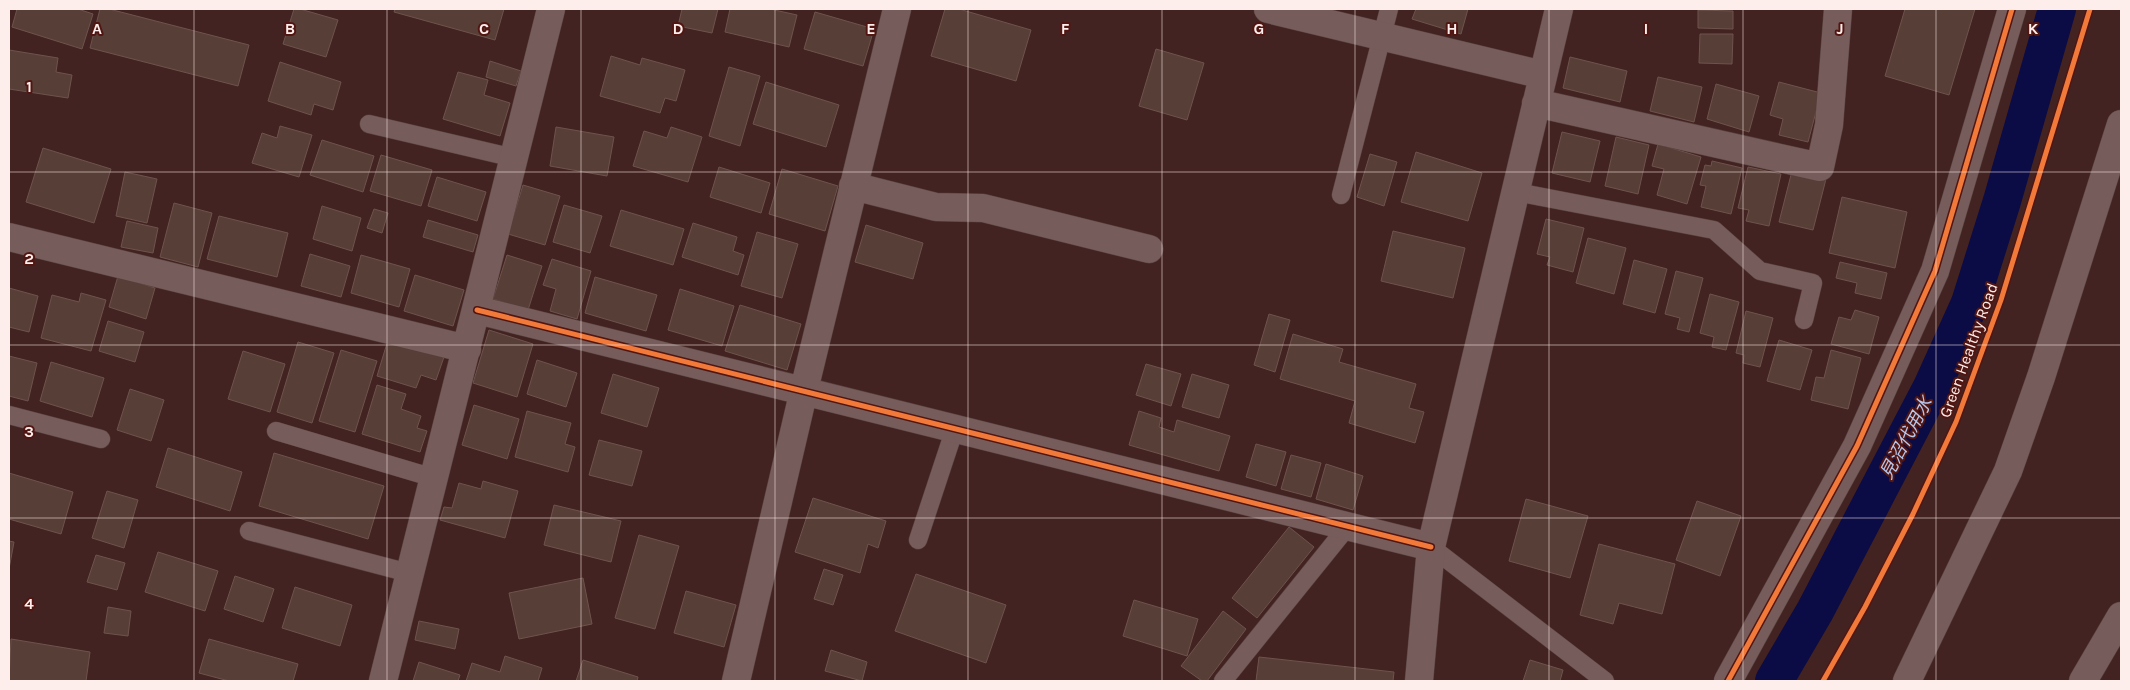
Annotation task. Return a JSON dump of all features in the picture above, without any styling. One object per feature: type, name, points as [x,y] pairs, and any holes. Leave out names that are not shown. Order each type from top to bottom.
[{"type":"street","points":[[383,681],[551,9]]},
{"type":"street","points":[[736,681],[804,390],[897,9]]},
{"type":"street","points":[[1268,9],[1543,75]]},
{"type":"street","points":[[1419,681],[1431,547],[1559,9]]},
{"type":"street","points":[[1536,103],[1820,167],[1829,125],[1838,9]]},
{"type":"street","points":[[1728,681],[1857,446],[1935,271],[2012,9]]},
{"type":"street","points":[[1914,679],[2008,471],[2041,377],[2121,124]]},
{"type":"street","points":[[853,186],[936,207],[983,208],[1149,249]]},
{"type":"street","points":[[9,237],[466,349]]},
{"type":"street","points":[[477,310],[1431,547]]},
{"type":"street","points":[[2083,681],[2121,616]]},
{"type":"lane","points":[[1341,195],[1389,9]]},
{"type":"lane","points":[[369,124],[514,158]]},
{"type":"lane","points":[[1516,192],[1714,230],[1760,271],[1813,283],[1804,320]]},
{"type":"lane","points":[[9,415],[101,439]]},
{"type":"lane","points":[[918,540],[955,428]]},
{"type":"lane","points":[[276,431],[434,478]]},
{"type":"lane","points":[[1223,681],[1348,526]]},
{"type":"lane","points":[[249,531],[409,573]]},
{"type":"lane","points":[[1431,547],[1604,681]]},
{"type":"building","points":[[17,9],[78,9],[93,14],[82,49],[12,27]]},
{"type":"building","points":[[100,9],[109,9],[249,45],[238,86],[90,48]]},
{"type":"building","points":[[294,9],[338,20],[326,57],[283,44]]},
{"type":"building","points":[[395,9],[504,9],[495,40],[394,12]]},
{"type":"building","points":[[682,9],[718,9],[712,33],[678,26]]},
{"type":"building","points":[[730,9],[770,9],[797,15],[789,47],[725,32]]},
{"type":"building","points":[[945,9],[959,9],[1031,30],[1016,81],[931,56]]},
{"type":"building","points":[[1416,9],[1468,9],[1461,34],[1412,19]]},
{"type":"building","points":[[1905,9],[1975,9],[1949,95],[1885,76]]},
{"type":"building","points":[[1698,10],[1733,11],[1733,29],[1698,28]]},
{"type":"building","points":[[815,12],[874,29],[863,66],[804,49]]},
{"type":"building","points":[[1700,34],[1733,34],[1732,64],[1699,63]]},
{"type":"building","points":[[1156,49],[1204,63],[1187,120],[1139,106]]},
{"type":"building","points":[[9,50],[58,58],[56,72],[72,75],[68,98],[9,89]]},
{"type":"building","points":[[611,56],[640,65],[642,58],[685,70],[676,101],[665,98],[660,113],[600,96]]},
{"type":"building","points":[[1570,57],[1627,71],[1620,102],[1563,88]]},
{"type":"building","points":[[490,61],[521,71],[516,86],[486,77]]},
{"type":"building","points":[[280,62],[341,82],[333,110],[314,104],[311,115],[268,101]]},
{"type":"building","points":[[729,67],[760,76],[740,146],[709,136]]},
{"type":"building","points":[[458,72],[488,80],[484,95],[510,103],[500,136],[443,119]]},
{"type":"building","points":[[1658,77],[1702,87],[1694,122],[1650,111]]},
{"type":"building","points":[[766,82],[839,105],[826,147],[753,124]]},
{"type":"building","points":[[1779,82],[1821,93],[1808,142],[1779,135],[1783,119],[1770,115]]},
{"type":"building","points":[[1716,84],[1759,96],[1749,132],[1707,119]]},
{"type":"building","points":[[280,126],[312,135],[299,177],[252,163],[262,133],[277,138]]},
{"type":"building","points":[[556,127],[614,137],[607,176],[550,166]]},
{"type":"building","points":[[671,127],[702,137],[688,182],[633,166],[644,131],[667,138]]},
{"type":"building","points":[[1562,132],[1600,141],[1590,182],[1552,173]]},
{"type":"building","points":[[1616,137],[1649,145],[1638,194],[1605,186]]},
{"type":"building","points":[[322,140],[374,156],[363,192],[310,175]]},
{"type":"building","points":[[1658,144],[1701,157],[1687,204],[1657,195],[1664,169],[1652,166]]},
{"type":"building","points":[[43,148],[111,169],[94,223],[26,202]]},
{"type":"building","points":[[1416,152],[1482,173],[1468,221],[1401,202]]},
{"type":"building","points":[[1370,154],[1397,162],[1384,206],[1357,197]]},
{"type":"building","points":[[381,155],[432,170],[421,206],[370,191]]},
{"type":"building","points":[[1712,161],[1742,168],[1731,214],[1701,207],[1706,186],[1700,185],[1705,165],[1711,166]]},
{"type":"building","points":[[719,167],[770,183],[761,213],[710,197]]},
{"type":"building","points":[[1748,167],[1781,174],[1769,226],[1746,221],[1749,210],[1738,208]]},
{"type":"building","points":[[782,169],[838,186],[825,231],[769,214]]},
{"type":"building","points":[[1792,171],[1826,179],[1813,230],[1779,222]]},
{"type":"building","points":[[125,172],[157,179],[147,223],[116,216]]},
{"type":"building","points":[[437,177],[486,192],[477,221],[428,206]]},
{"type":"building","points":[[523,185],[560,196],[545,245],[508,234]]},
{"type":"building","points":[[1842,197],[1907,212],[1895,268],[1829,253]]},
{"type":"building","points":[[174,203],[212,213],[198,267],[160,257]]},
{"type":"building","points":[[564,205],[602,216],[590,253],[553,242]]},
{"type":"building","points":[[322,206],[361,218],[352,251],[313,239]]},
{"type":"building","points":[[374,209],[388,213],[382,233],[367,228]]},
{"type":"building","points":[[621,210],[684,229],[673,265],[610,246]]},
{"type":"building","points":[[219,216],[288,233],[277,277],[207,259]]},
{"type":"building","points":[[1546,219],[1584,228],[1573,272],[1547,265],[1550,257],[1537,254]]},
{"type":"building","points":[[428,220],[478,235],[473,252],[423,237]]},
{"type":"building","points":[[127,221],[158,228],[153,253],[121,247]]},
{"type":"building","points":[[693,223],[737,237],[733,251],[744,255],[738,275],[682,257]]},
{"type":"building","points":[[866,225],[923,243],[913,279],[855,262]]},
{"type":"building","points":[[1393,231],[1465,248],[1453,298],[1381,281]]},
{"type":"building","points":[[757,232],[798,244],[782,298],[741,286]]},
{"type":"building","points":[[1588,238],[1626,248],[1614,294],[1576,283]]},
{"type":"building","points":[[310,254],[350,266],[341,297],[301,286]]},
{"type":"building","points":[[361,255],[410,269],[399,307],[351,293]]},
{"type":"building","points":[[507,255],[542,266],[528,310],[493,299]]},
{"type":"building","points":[[552,259],[591,271],[577,319],[550,311],[556,289],[543,285]]},
{"type":"building","points":[[1634,260],[1667,269],[1655,313],[1623,304]]},
{"type":"building","points":[[1840,262],[1887,273],[1881,299],[1855,293],[1857,283],[1836,278]]},
{"type":"building","points":[[1676,271],[1703,278],[1689,332],[1677,329],[1680,318],[1665,314]]},
{"type":"building","points":[[415,275],[464,290],[453,326],[404,311]]},
{"type":"building","points":[[118,276],[155,288],[146,319],[109,307]]},
{"type":"building","points":[[595,277],[657,295],[646,331],[585,313]]},
{"type":"building","points":[[9,288],[38,296],[29,332],[9,327]]},
{"type":"building","points":[[680,289],[734,306],[722,346],[668,330]]},
{"type":"building","points":[[81,293],[106,300],[91,351],[41,338],[52,295],[79,302]]},
{"type":"building","points":[[1710,294],[1739,302],[1726,350],[1712,347],[1714,337],[1700,333]]},
{"type":"building","points":[[740,305],[801,324],[787,370],[725,351]]},
{"type":"building","points":[[1855,310],[1879,317],[1869,354],[1831,344],[1839,317],[1851,320]]},
{"type":"building","points":[[1746,311],[1773,318],[1760,367],[1743,363],[1744,355],[1736,353]]},
{"type":"building","points":[[1269,314],[1290,320],[1275,372],[1254,365]]},
{"type":"building","points":[[108,321],[144,332],[135,362],[99,351]]},
{"type":"building","points":[[489,330],[533,344],[517,397],[473,383]]},
{"type":"building","points":[[1293,334],[1343,349],[1339,362],[1416,384],[1409,408],[1424,412],[1415,443],[1349,423],[1355,401],[1280,379]]},
{"type":"building","points":[[388,340],[444,357],[436,380],[421,375],[416,388],[377,376]]},
{"type":"building","points":[[1779,340],[1812,350],[1800,390],[1767,381]]},
{"type":"building","points":[[298,342],[334,353],[312,423],[277,412]]},
{"type":"building","points":[[341,350],[377,361],[355,432],[319,421]]},
{"type":"building","points":[[1831,350],[1861,358],[1848,409],[1811,400],[1816,377],[1824,378]]},
{"type":"building","points":[[243,351],[285,364],[270,412],[228,399]]},
{"type":"building","points":[[9,356],[37,363],[28,401],[9,396]]},
{"type":"building","points":[[537,360],[577,373],[566,407],[527,394]]},
{"type":"building","points":[[51,362],[104,378],[92,417],[40,401]]},
{"type":"building","points":[[1146,364],[1181,374],[1171,406],[1136,395]]},
{"type":"building","points":[[613,374],[659,388],[647,427],[601,413]]},
{"type":"building","points":[[1192,374],[1229,385],[1219,418],[1182,407]]},
{"type":"building","points":[[377,385],[406,394],[401,409],[421,416],[417,428],[427,431],[420,452],[362,434]]},
{"type":"building","points":[[130,389],[164,400],[151,441],[117,430]]},
{"type":"building","points":[[474,405],[519,419],[507,459],[462,445]]},
{"type":"building","points":[[527,411],[571,423],[565,444],[575,447],[568,472],[515,457]]},
{"type":"building","points":[[1139,411],[1161,418],[1159,427],[1174,432],[1177,420],[1230,436],[1219,471],[1129,445]]},
{"type":"building","points":[[599,440],[642,451],[632,486],[589,475]]},
{"type":"building","points":[[1256,444],[1286,452],[1276,486],[1246,477]]},
{"type":"building","points":[[168,448],[242,472],[230,511],[156,487]]},
{"type":"building","points":[[274,453],[384,486],[368,539],[259,506]]},
{"type":"building","points":[[1291,455],[1321,463],[1311,497],[1281,489]]},
{"type":"building","points":[[1326,464],[1363,476],[1353,510],[1316,499]]},
{"type":"building","points":[[9,473],[73,492],[61,534],[9,519]]},
{"type":"building","points":[[483,481],[518,491],[505,538],[440,520],[444,507],[452,508],[459,483],[481,489]]},
{"type":"building","points":[[107,491],[138,500],[124,548],[92,538]]},
{"type":"building","points":[[813,498],[886,521],[878,548],[868,544],[860,573],[795,552]]},
{"type":"building","points":[[1526,499],[1588,516],[1570,578],[1509,561]]},
{"type":"building","points":[[1697,501],[1741,516],[1720,576],[1676,560]]},
{"type":"building","points":[[554,505],[621,521],[611,562],[544,545]]},
{"type":"building","points":[[1289,527],[1314,547],[1257,618],[1232,598]]},
{"type":"building","points":[[639,535],[679,546],[655,629],[615,618]]},
{"type":"building","points":[[9,541],[14,542],[9,569]]},
{"type":"building","points":[[1599,544],[1675,564],[1662,614],[1619,603],[1613,624],[1580,615]]},
{"type":"building","points":[[158,552],[218,571],[205,611],[145,592]]},
{"type":"building","points":[[96,555],[125,563],[117,590],[87,582]]},
{"type":"building","points":[[824,569],[843,575],[833,605],[814,599]]},
{"type":"building","points":[[916,574],[1006,605],[986,663],[895,631]]},
{"type":"building","points":[[235,576],[274,589],[263,622],[224,609]]},
{"type":"building","points":[[583,578],[592,624],[519,639],[509,593]]},
{"type":"building","points":[[295,587],[352,605],[340,646],[282,628]]},
{"type":"building","points":[[686,591],[736,605],[724,647],[674,633]]},
{"type":"building","points":[[1134,600],[1198,619],[1187,656],[1123,636]]},
{"type":"building","points":[[108,607],[131,611],[128,636],[104,633]]},
{"type":"building","points":[[1223,611],[1246,629],[1207,681],[1202,681],[1181,666]]},
{"type":"building","points":[[419,621],[459,629],[455,649],[415,640]]},
{"type":"building","points":[[11,639],[90,652],[86,681],[9,681]]},
{"type":"building","points":[[209,639],[298,664],[293,681],[229,681],[199,673]]},
{"type":"building","points":[[831,650],[867,662],[862,681],[825,671]]},
{"type":"building","points":[[505,656],[542,668],[538,681],[466,681],[472,663],[500,672]]},
{"type":"building","points":[[1259,657],[1394,672],[1393,681],[1256,681]]},
{"type":"building","points":[[583,660],[638,677],[637,681],[576,681]]},
{"type":"building","points":[[1530,660],[1563,670],[1560,681],[1523,681]]},
{"type":"building","points":[[419,662],[460,675],[458,681],[413,681]]},
{"type":"waterway","name":"見沼代用水","points":[[1774,681],[1815,611],[1932,387],[1970,303],[2002,201],[2057,9]]},
{"type":"cycle path","points":[[1728,681],[1857,446],[1935,271],[2012,9]]},
{"type":"cycle path","name":"Green Healthy Road","points":[[1823,681],[1865,607],[1913,514],[1956,422],[2001,300],[2090,9]]},
{"type":"cycle path","points":[[477,310],[1431,547]]}]
